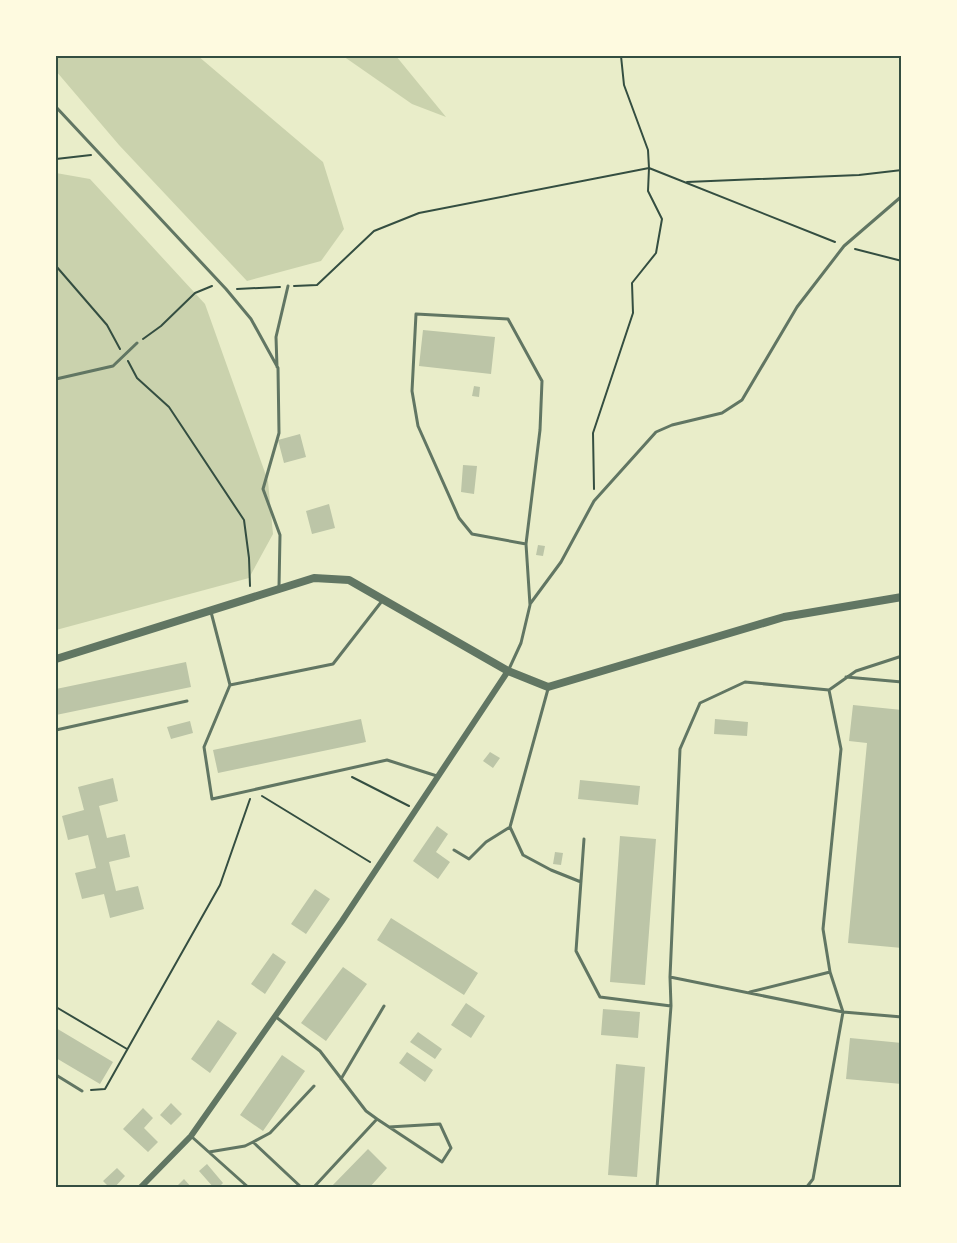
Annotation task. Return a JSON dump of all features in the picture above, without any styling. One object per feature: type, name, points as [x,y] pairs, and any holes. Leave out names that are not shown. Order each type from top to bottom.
[{"type":"street","points":[[56,659],[314,578],[349,580],[508,671],[548,687],[784,616],[902,597]]},
{"type":"street","points":[[140,1188],[191,1136],[417,810],[508,671]]},
{"type":"lane","points":[[56,107],[226,289],[251,319],[278,368]]},
{"type":"lane","points":[[530,604],[561,562],[594,501],[656,432],[672,425],[722,413],[742,400],[797,307],[844,246],[902,196]]},
{"type":"lane","points":[[279,589],[280,535],[263,489],[279,433],[276,337],[288,286]]},
{"type":"lane","points":[[508,671],[521,643],[530,604],[526,544],[540,430],[542,381],[508,319],[416,314],[412,391],[418,426],[459,518],[472,534],[526,544]]},
{"type":"lane","points":[[56,379],[113,366],[137,343]]},
{"type":"lane","points":[[230,685],[333,664],[382,600]]},
{"type":"lane","points":[[211,610],[230,685],[204,747],[212,800],[387,760],[439,777]]},
{"type":"lane","points":[[657,1188],[671,1006],[670,976],[680,749],[700,703],[745,682],[829,690],[855,671],[902,656]]},
{"type":"lane","points":[[846,677],[902,682]]},
{"type":"lane","points":[[548,687],[510,827],[523,855],[581,882]]},
{"type":"lane","points":[[806,1188],[813,1179],[843,1012],[830,972],[823,929],[840,749],[829,690]]},
{"type":"lane","points":[[56,730],[187,701]]},
{"type":"lane","points":[[454,850],[469,859],[486,842],[510,827]]},
{"type":"lane","points":[[584,839],[576,951],[600,997],[671,1006]]},
{"type":"lane","points":[[747,992],[830,972]]},
{"type":"lane","points":[[670,976],[843,1012],[902,1017]]},
{"type":"lane","points":[[341,1079],[384,1006]]},
{"type":"lane","points":[[275,1017],[320,1051],[366,1111],[442,1162],[451,1148],[440,1124],[389,1126]]},
{"type":"lane","points":[[56,1075],[82,1091]]},
{"type":"lane","points":[[209,1152],[245,1146],[270,1133],[314,1086]]},
{"type":"lane","points":[[313,1188],[377,1119]]},
{"type":"lane","points":[[191,1136],[249,1188]]},
{"type":"lane","points":[[254,1142],[302,1188]]},
{"type":"path","points":[[594,501],[593,433],[633,313],[632,283],[656,253],[662,219],[648,191],[648,150],[624,85],[621,56]]},
{"type":"path","points":[[56,159],[100,155]]},
{"type":"path","points":[[226,289],[317,285],[374,231],[419,213],[649,168],[844,246],[902,261]]},
{"type":"path","points":[[685,182],[902,170]]},
{"type":"path","points":[[56,267],[107,325],[137,378],[169,407],[244,520],[249,558],[250,598]]},
{"type":"path","points":[[137,343],[161,326],[195,293],[220,284]]},
{"type":"path","points":[[339,771],[417,810]]},
{"type":"path","points":[[82,1091],[105,1089],[220,885],[252,790],[378,867]]},
{"type":"path","points":[[56,1007],[127,1050]]},
{"type":"green space","points":[[56,56],[198,56],[323,162],[344,229],[321,261],[247,281],[119,145],[56,71]]},
{"type":"green space","points":[[343,56],[396,56],[446,117],[412,104]]},
{"type":"green space","points":[[56,173],[90,179],[205,304],[268,481],[273,534],[249,578],[56,630]]},
{"type":"building","points":[[423,330],[495,337],[491,374],[419,366]]},
{"type":"building","points":[[474,386],[480,387],[479,397],[472,396]]},
{"type":"building","points":[[300,434],[306,457],[284,463],[278,440]]},
{"type":"building","points":[[463,465],[477,466],[474,494],[461,492]]},
{"type":"building","points":[[329,504],[335,528],[312,534],[306,511]]},
{"type":"building","points":[[538,545],[545,546],[543,556],[536,555]]},
{"type":"building","points":[[186,662],[191,687],[56,715],[56,689]]},
{"type":"building","points":[[853,705],[902,710],[902,948],[848,943],[867,743],[849,741]]},
{"type":"building","points":[[361,719],[366,742],[218,773],[213,750]]},
{"type":"building","points":[[715,719],[748,722],[747,736],[714,734]]},
{"type":"building","points":[[190,721],[193,733],[171,739],[167,727]]},
{"type":"building","points":[[490,752],[500,758],[493,768],[483,761]]},
{"type":"building","points":[[113,778],[118,801],[99,806],[107,838],[125,834],[130,857],[109,862],[116,891],[138,886],[144,909],[110,918],[104,894],[82,899],[75,873],[96,868],[88,835],[68,840],[62,816],[84,810],[78,787]]},
{"type":"building","points":[[580,780],[640,786],[638,805],[578,799]]},
{"type":"building","points":[[437,826],[448,834],[436,852],[450,862],[438,879],[413,861]]},
{"type":"building","points":[[620,836],[656,839],[645,985],[610,982]]},
{"type":"building","points":[[555,852],[563,853],[561,865],[553,864]]},
{"type":"building","points":[[315,889],[330,899],[306,934],[291,924]]},
{"type":"building","points":[[391,918],[478,973],[464,995],[377,940]]},
{"type":"building","points":[[273,953],[286,962],[265,994],[251,984]]},
{"type":"building","points":[[343,967],[367,984],[326,1041],[301,1023]]},
{"type":"building","points":[[466,1003],[485,1016],[471,1038],[451,1025]]},
{"type":"building","points":[[603,1009],[640,1012],[638,1038],[601,1035]]},
{"type":"building","points":[[218,1020],[237,1033],[210,1073],[191,1059]]},
{"type":"building","points":[[56,1028],[113,1062],[100,1084],[56,1058]]},
{"type":"building","points":[[418,1032],[442,1049],[435,1059],[410,1042]]},
{"type":"building","points":[[850,1038],[902,1043],[902,1084],[846,1079]]},
{"type":"building","points":[[407,1052],[433,1070],[425,1082],[399,1063]]},
{"type":"building","points":[[282,1055],[305,1071],[263,1131],[240,1115]]},
{"type":"building","points":[[616,1064],[645,1067],[637,1177],[608,1175]]},
{"type":"building","points":[[171,1103],[182,1114],[171,1125],[160,1115]]},
{"type":"building","points":[[143,1108],[153,1118],[144,1128],[158,1142],[148,1152],[123,1129]]},
{"type":"building","points":[[368,1149],[387,1168],[369,1188],[330,1188]]},
{"type":"building","points":[[207,1164],[223,1183],[218,1188],[214,1188],[199,1171]]},
{"type":"building","points":[[117,1168],[125,1176],[114,1188],[110,1188],[103,1181]]},
{"type":"building","points":[[184,1179],[192,1188],[175,1188]]}]
